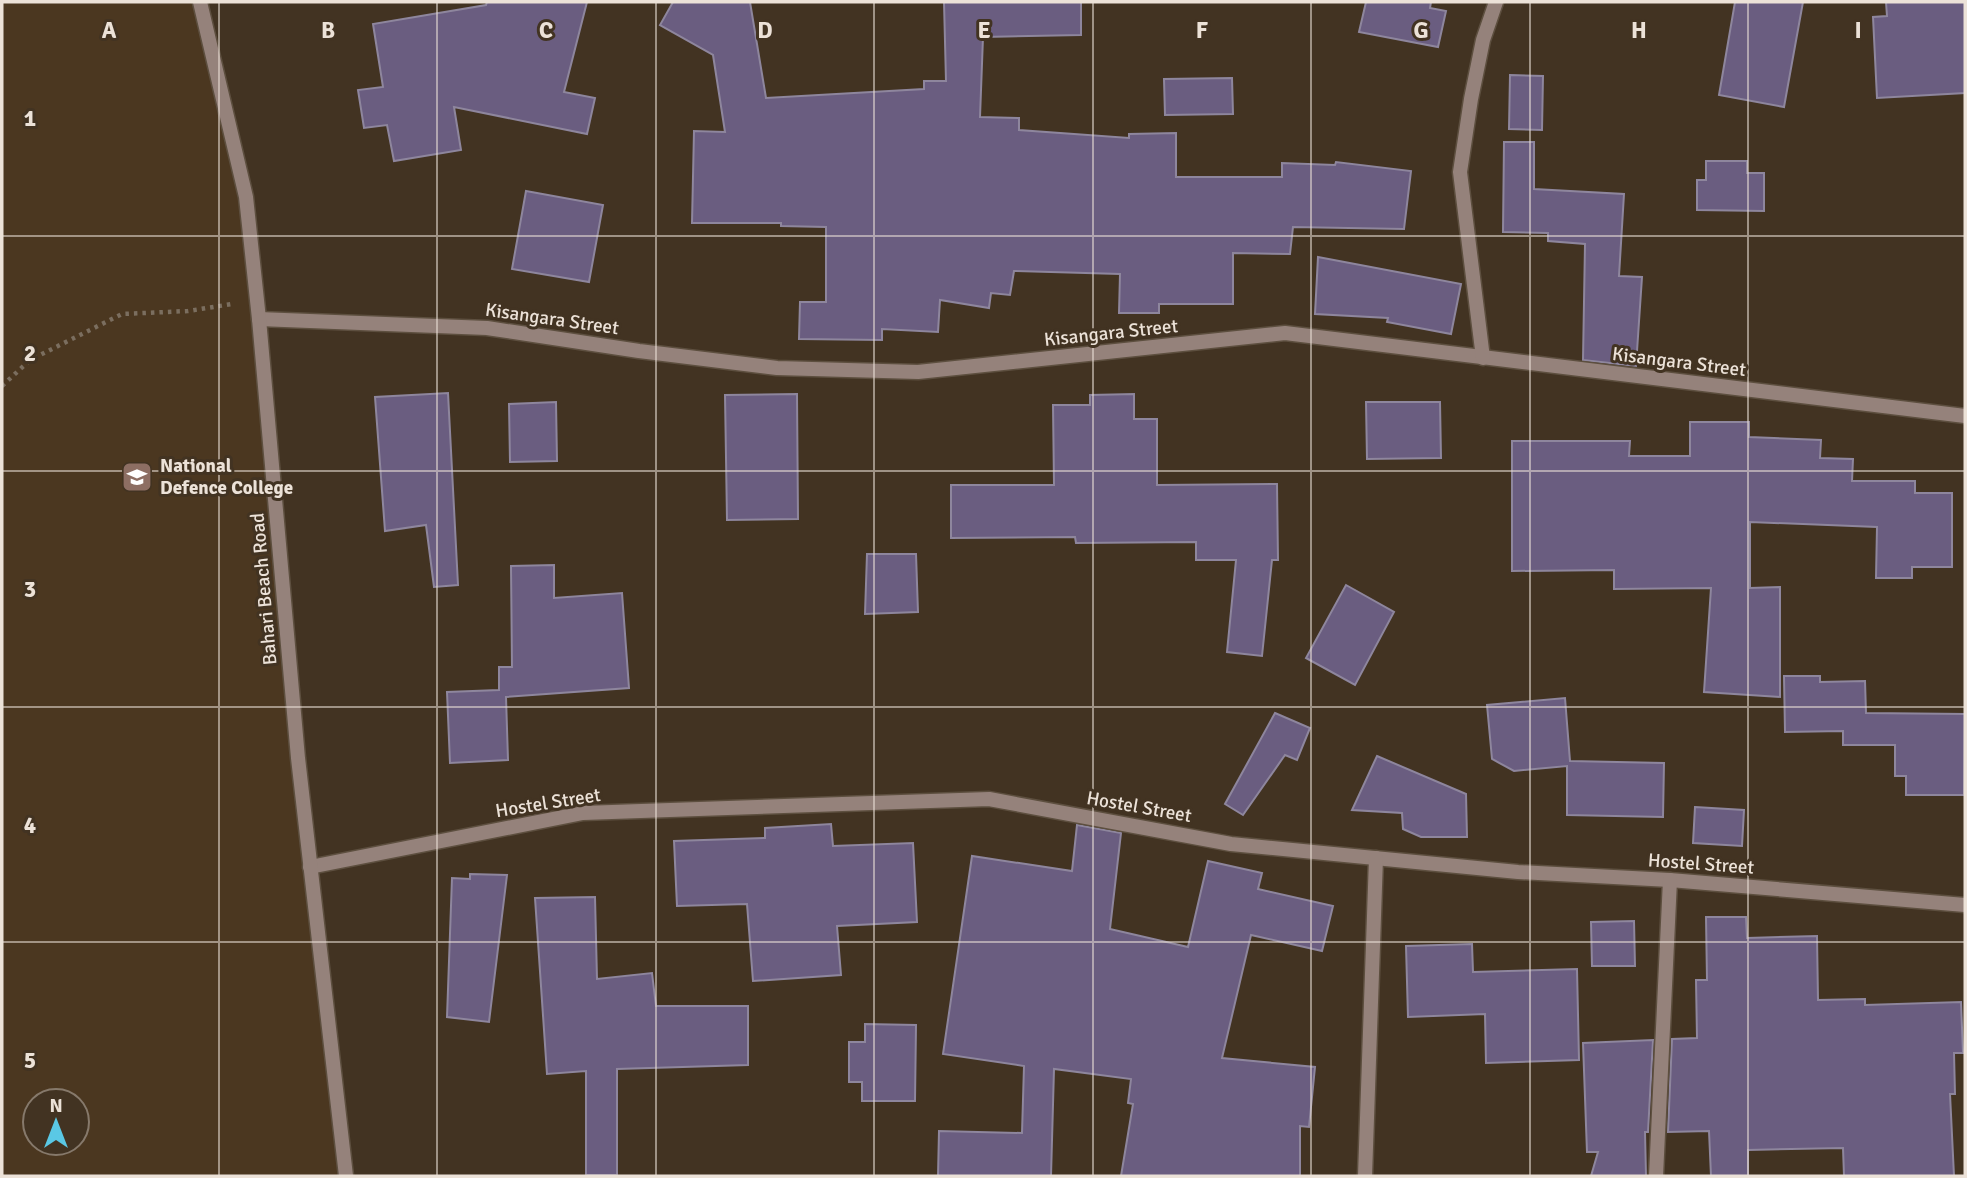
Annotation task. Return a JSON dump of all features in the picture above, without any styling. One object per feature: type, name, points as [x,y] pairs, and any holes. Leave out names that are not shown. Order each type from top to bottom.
[{"type":"street","name":"Bahari Beach Road","points":[[200,2],[246,197],[298,758],[346,1176]]},
{"type":"street","points":[[1483,358],[1460,172],[1483,40],[1496,2]]},
{"type":"street","name":"Kisangara Street","points":[[259,318],[486,328],[639,351],[789,368],[918,372],[1285,333],[1965,416]]},
{"type":"street","name":"Hostel Street","points":[[310,867],[583,813],[989,799],[1231,844],[1518,872],[1670,880],[1965,905]]},
{"type":"street","points":[[1365,1176],[1376,858]]},
{"type":"street","points":[[1656,1176],[1670,880]]},
{"type":"path","points":[[2,386],[30,360],[122,314],[188,311],[257,300]]},
{"type":"shaded area","name":"National Defence College","points":[[2,2],[200,2],[246,197],[346,1176],[2,1176]]},
{"type":"building","points":[[487,2],[587,2],[564,92],[595,98],[587,134],[454,107],[461,150],[394,161],[387,125],[364,128],[358,90],[383,87],[373,24],[486,5]]},
{"type":"building","points":[[673,2],[750,2],[766,98],[924,89],[924,81],[946,81],[944,2],[1081,2],[1081,35],[983,37],[980,117],[1019,118],[1019,130],[1129,138],[1129,134],[1176,133],[1176,177],[1282,177],[1282,163],[1335,165],[1336,162],[1411,171],[1404,229],[1293,227],[1290,254],[1233,253],[1233,304],[1159,304],[1159,313],[1119,313],[1120,274],[1014,271],[1010,295],[991,293],[989,308],[940,300],[938,332],[882,329],[882,340],[799,339],[800,302],[826,302],[826,227],[781,226],[781,223],[692,223],[694,131],[725,132],[713,55],[660,25]]},
{"type":"building","points":[[1366,2],[1431,2],[1430,8],[1446,11],[1438,47],[1359,32]]},
{"type":"building","points":[[1735,2],[1803,2],[1784,107],[1719,95]]},
{"type":"building","points":[[1886,2],[1965,2],[1965,93],[1877,98],[1873,17],[1887,16]]},
{"type":"building","points":[[1510,75],[1543,76],[1542,130],[1509,129]]},
{"type":"building","points":[[1232,78],[1233,114],[1165,115],[1164,79]]},
{"type":"building","points":[[1504,142],[1534,142],[1534,189],[1624,194],[1619,276],[1642,277],[1636,366],[1583,360],[1585,244],[1548,241],[1548,233],[1503,232]]},
{"type":"building","points":[[1706,161],[1747,161],[1747,173],[1764,173],[1764,211],[1697,210],[1697,180],[1706,180]]},
{"type":"building","points":[[526,191],[603,205],[589,282],[512,269]]},
{"type":"building","points":[[1318,257],[1461,284],[1451,334],[1387,322],[1388,318],[1315,314]]},
{"type":"building","points":[[448,393],[458,585],[434,587],[426,525],[385,531],[375,397]]},
{"type":"building","points":[[797,394],[798,519],[727,520],[725,395]]},
{"type":"building","points":[[1134,394],[1134,419],[1157,419],[1157,485],[1277,484],[1278,560],[1272,560],[1262,656],[1227,652],[1236,560],[1196,560],[1196,542],[1076,543],[1075,537],[951,538],[951,485],[1054,485],[1053,405],[1090,405],[1090,395]]},
{"type":"building","points":[[556,402],[557,461],[510,462],[509,404]]},
{"type":"building","points":[[1366,402],[1440,402],[1441,458],[1367,459]]},
{"type":"building","points":[[1690,422],[1749,422],[1749,437],[1821,440],[1820,458],[1853,459],[1852,481],[1915,481],[1915,493],[1952,493],[1952,567],[1912,567],[1912,578],[1876,578],[1877,527],[1750,522],[1750,588],[1780,587],[1780,697],[1704,692],[1711,588],[1614,589],[1614,570],[1512,571],[1512,441],[1630,441],[1629,456],[1690,456]]},
{"type":"building","points":[[867,554],[916,554],[918,612],[865,614]]},
{"type":"building","points":[[554,565],[554,598],[622,593],[629,688],[506,697],[508,760],[450,763],[447,692],[499,690],[499,667],[512,667],[511,566]]},
{"type":"building","points":[[1346,585],[1394,612],[1355,685],[1306,658]]},
{"type":"building","points":[[1784,676],[1820,676],[1820,682],[1865,681],[1866,713],[1965,714],[1964,795],[1906,795],[1906,776],[1895,776],[1895,745],[1843,745],[1843,731],[1785,732]]},
{"type":"building","points":[[1565,698],[1570,761],[1664,763],[1663,817],[1567,815],[1567,766],[1514,771],[1492,759],[1487,705]]},
{"type":"building","points":[[1275,713],[1310,728],[1297,760],[1285,755],[1243,815],[1225,804]]},
{"type":"building","points":[[1377,756],[1466,794],[1467,837],[1421,837],[1403,829],[1402,813],[1352,810]]},
{"type":"building","points":[[1695,807],[1744,810],[1742,846],[1693,843]]},
{"type":"building","points":[[831,824],[833,846],[913,843],[917,922],[837,926],[841,975],[753,981],[747,904],[677,906],[674,841],[765,838],[765,828]]},
{"type":"building","points":[[1077,825],[1121,833],[1110,929],[1188,947],[1208,861],[1262,873],[1258,889],[1333,906],[1322,951],[1251,935],[1222,1058],[1315,1067],[1309,1127],[1300,1126],[1300,1176],[1121,1176],[1133,1104],[1128,1103],[1131,1079],[1054,1069],[1051,1176],[938,1176],[939,1131],[1022,1133],[1024,1066],[943,1054],[972,856],[1072,871]]},
{"type":"building","points":[[470,874],[507,875],[489,1022],[447,1017],[452,878],[470,879]]},
{"type":"building","points":[[595,897],[597,979],[652,973],[656,1006],[748,1006],[748,1065],[617,1069],[617,1175],[586,1175],[586,1071],[547,1074],[535,898]]},
{"type":"building","points":[[1706,917],[1746,917],[1747,938],[1817,936],[1818,1000],[1865,999],[1865,1005],[1961,1002],[1963,1053],[1954,1053],[1955,1094],[1950,1094],[1954,1176],[1844,1176],[1843,1148],[1748,1150],[1748,1176],[1711,1176],[1709,1131],[1668,1132],[1672,1039],[1697,1038],[1696,980],[1707,980]]},
{"type":"building","points":[[1634,921],[1635,966],[1592,966],[1591,922]]},
{"type":"building","points":[[1472,944],[1473,972],[1577,969],[1579,1060],[1486,1063],[1485,1014],[1408,1017],[1406,946]]},
{"type":"building","points":[[865,1024],[916,1025],[915,1101],[862,1101],[862,1082],[849,1082],[849,1042],[865,1042]]},
{"type":"building","points":[[1653,1040],[1648,1132],[1645,1132],[1646,1176],[1591,1176],[1598,1152],[1587,1152],[1583,1043]]},
{"type":"place","name":"National Defence College","points":[[137,477]]}]
